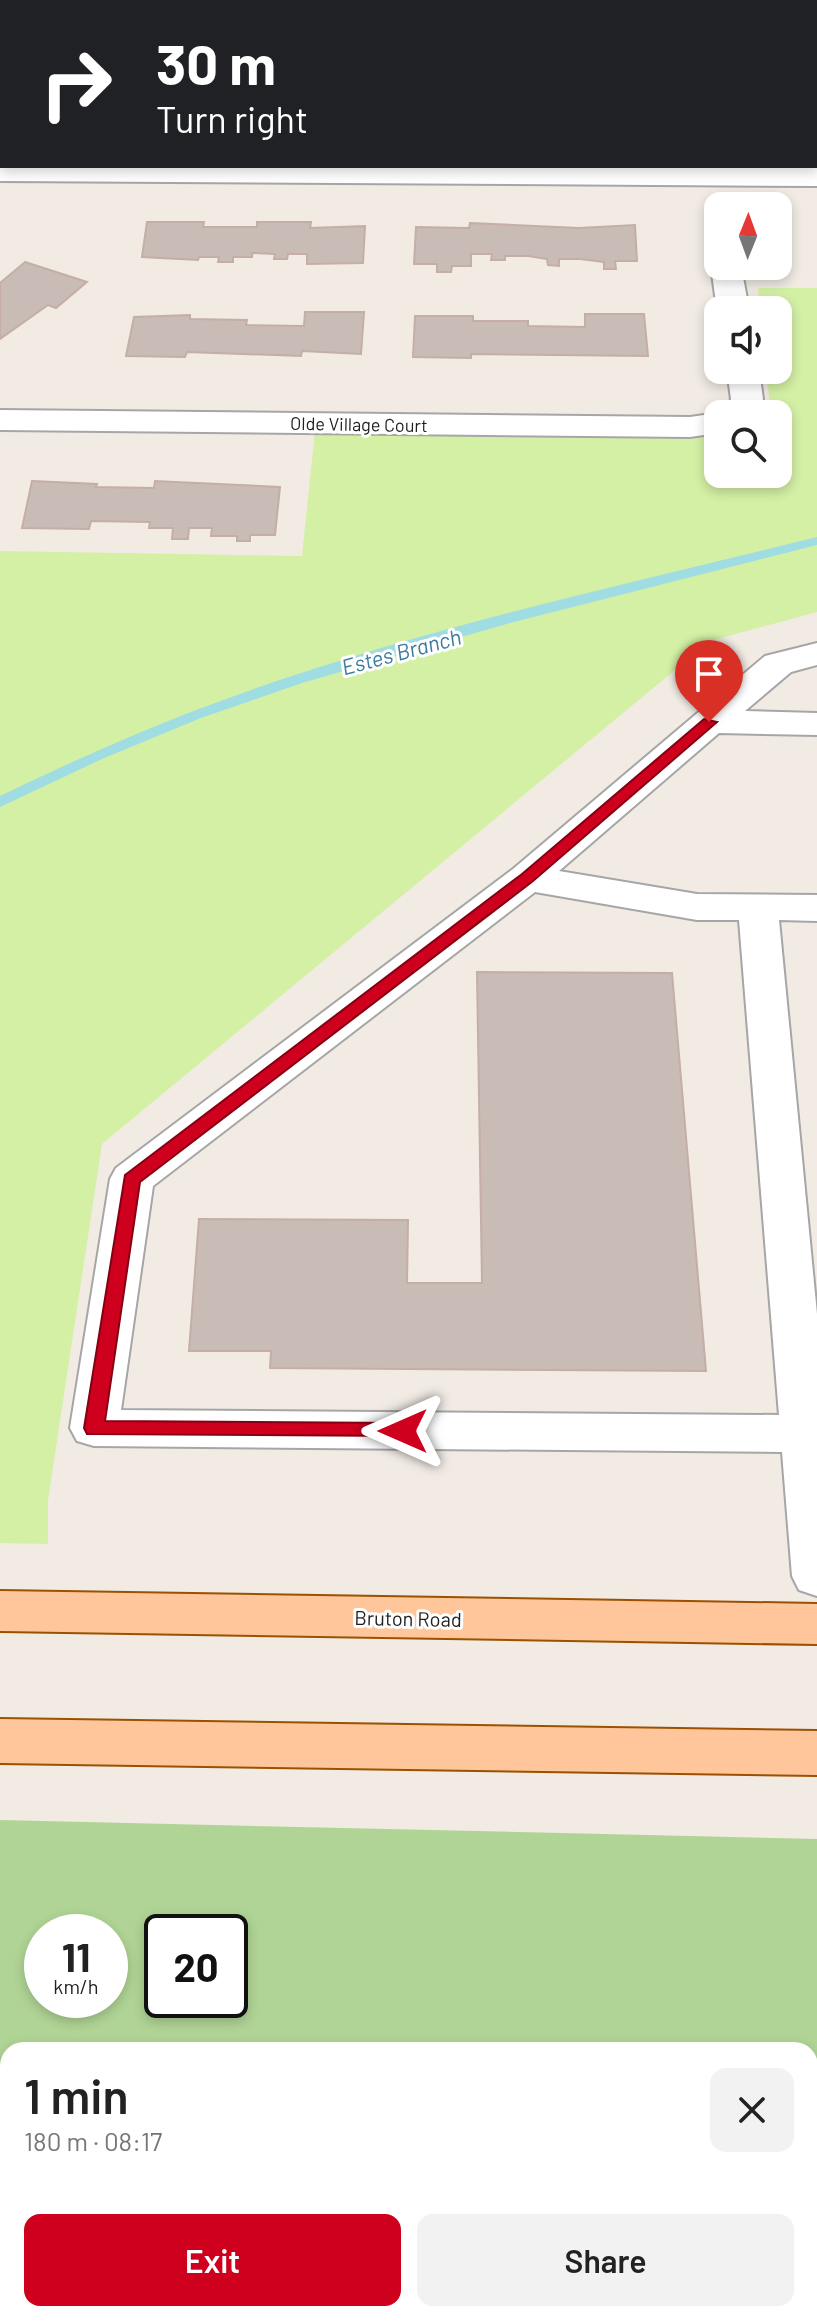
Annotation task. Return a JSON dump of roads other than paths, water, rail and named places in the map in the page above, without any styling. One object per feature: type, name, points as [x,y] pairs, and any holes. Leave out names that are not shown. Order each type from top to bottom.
[{"type":"main road","name":"Bruton Road","points":[[0,1611],[817,1624]]},
{"type":"main road","points":[[0,1741],[817,1753]]},
{"type":"street","points":[[0,172],[714,189],[817,177]]},
{"type":"street","name":"Olde Village Court","points":[[0,420],[704,425]]},
{"type":"street","points":[[811,1434],[94,1428],[132,1179],[527,878],[778,664],[817,654]]},
{"type":"street","points":[[709,722],[817,724]]},
{"type":"street","points":[[527,878],[697,907],[817,908]]},
{"type":"street","points":[[758,907],[811,1434],[817,1576]]},
{"type":"waterway","name":"Estes Branch","points":[[0,802],[96,756],[195,715],[297,680],[505,620],[817,541]]}]
